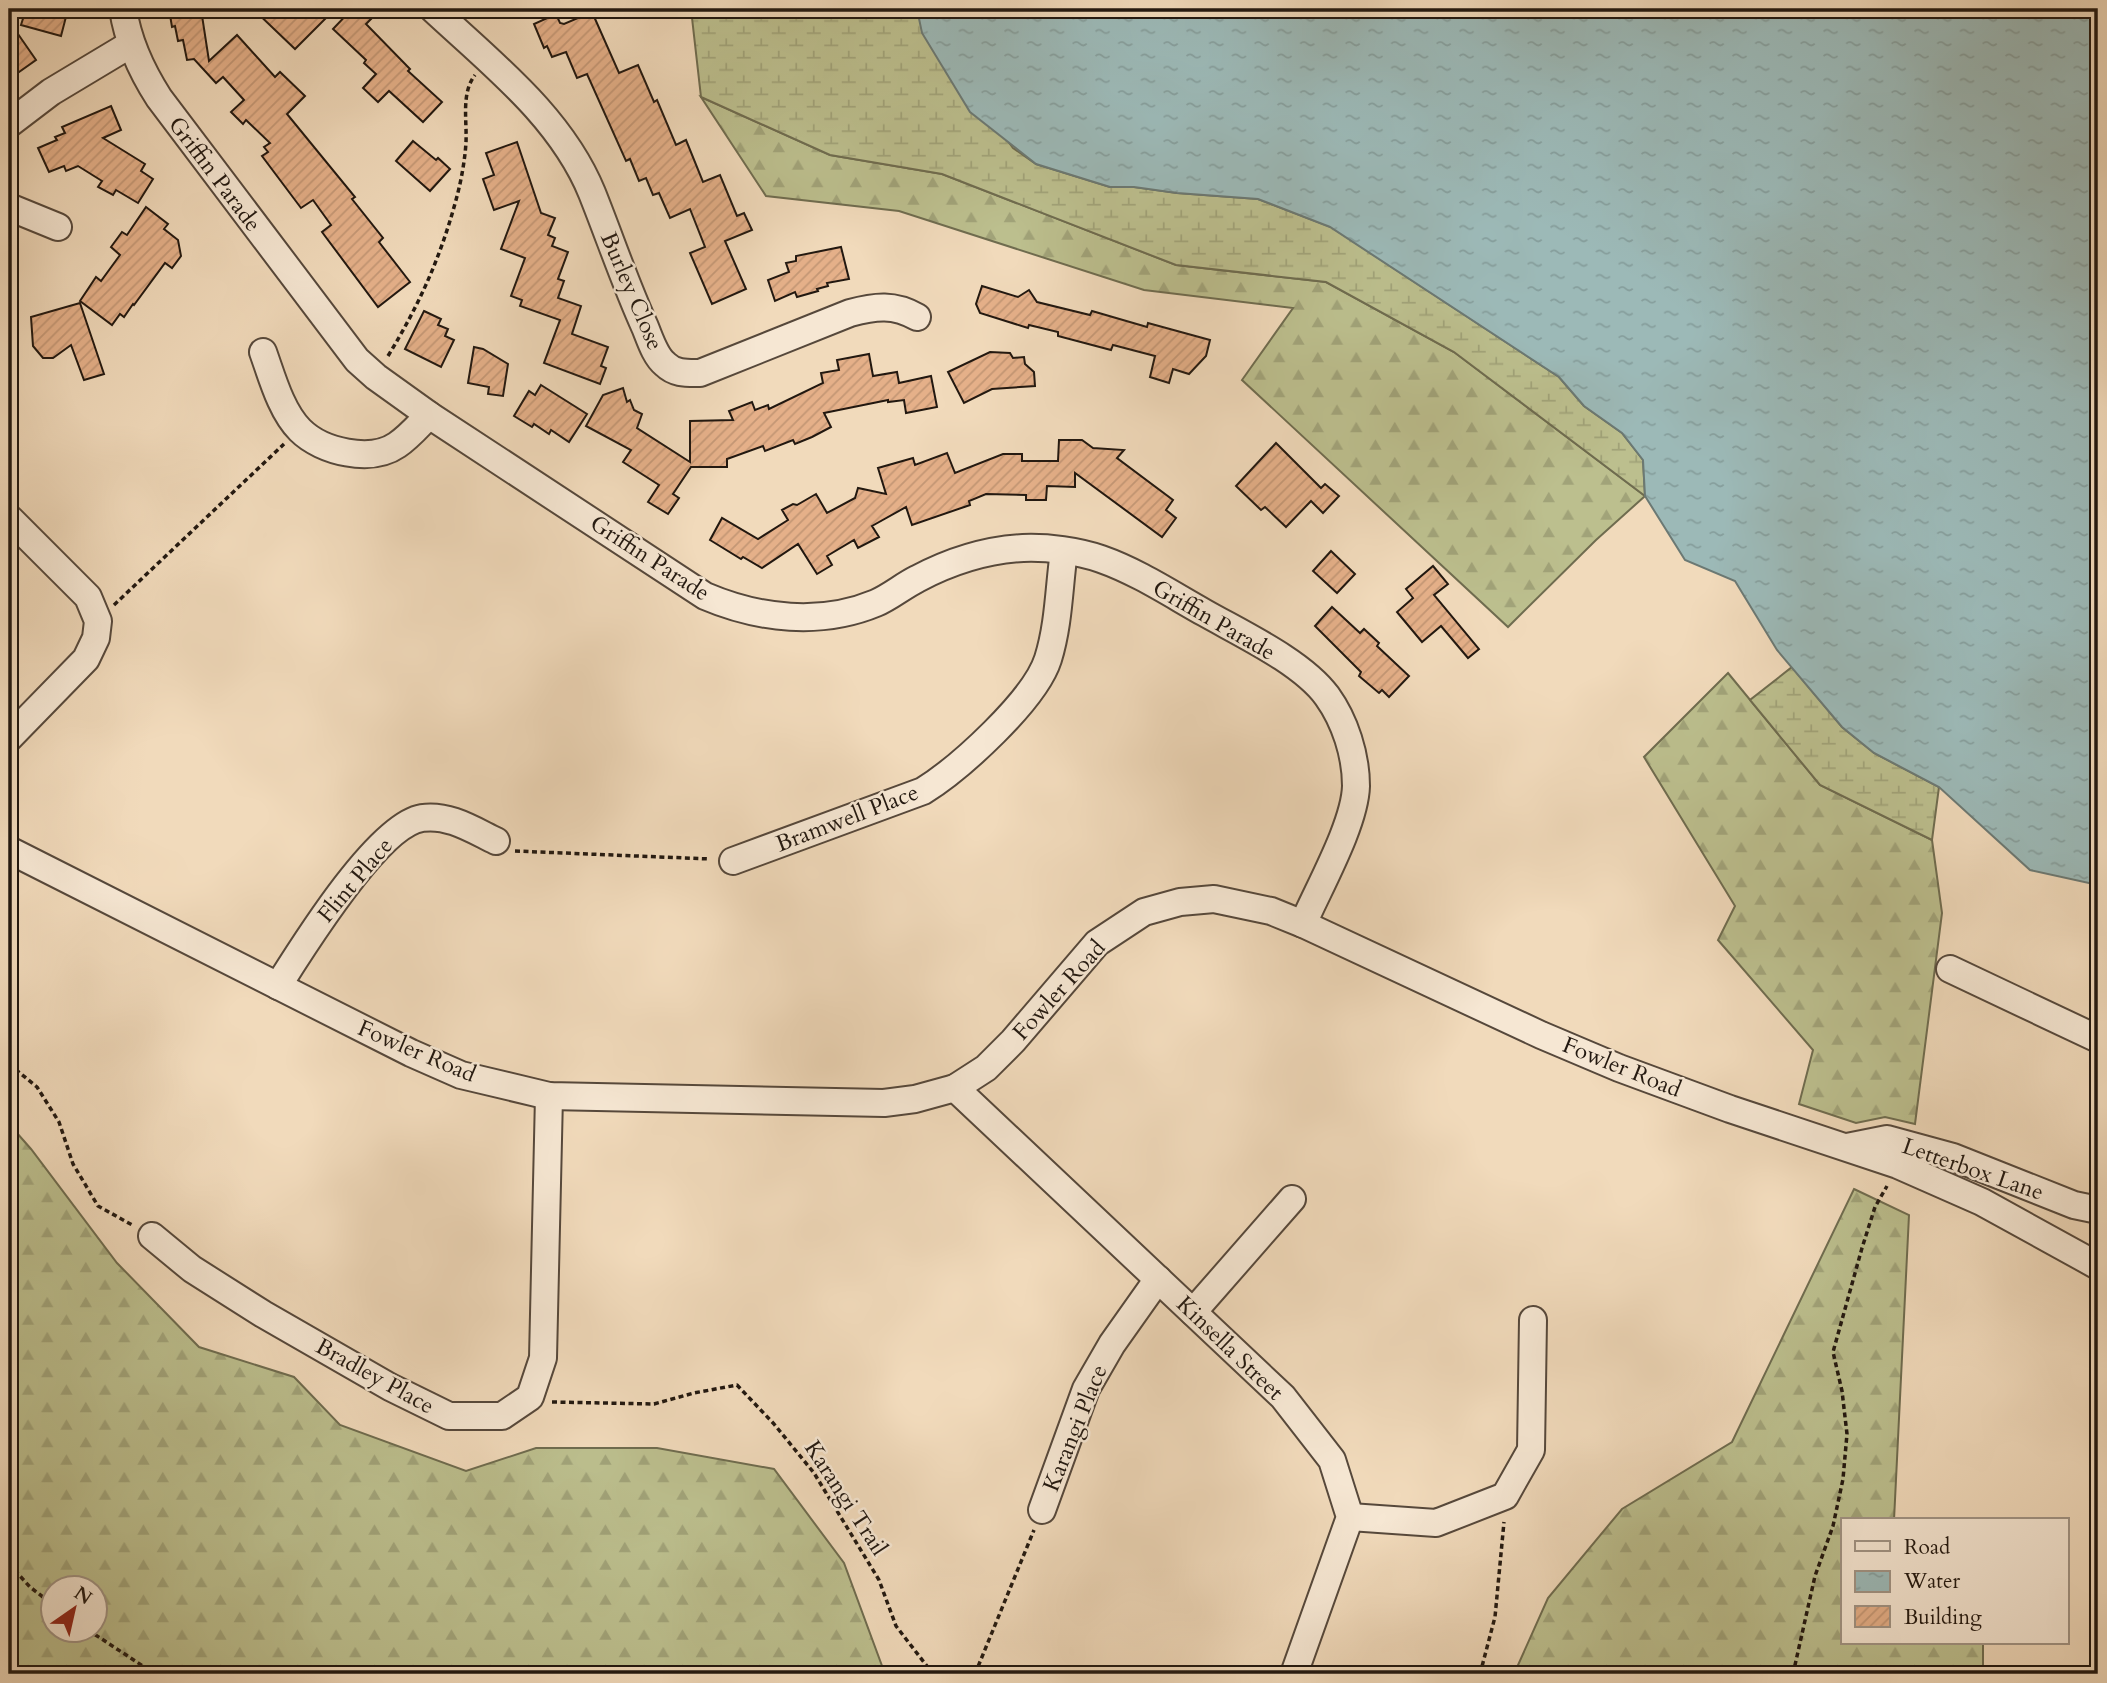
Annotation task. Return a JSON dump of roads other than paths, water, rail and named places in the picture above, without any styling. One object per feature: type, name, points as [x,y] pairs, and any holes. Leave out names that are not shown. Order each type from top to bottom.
[{"type":"street","name":"Griffin Parade","points":[[122,9],[131,44],[143,74],[159,98],[357,360],[429,415],[705,596],[749,612],[813,617],[876,603],[916,580],[968,556],[1026,548],[1064,551],[1100,559],[1125,569],[1251,639],[1309,677],[1339,714],[1355,770],[1353,806],[1348,824],[1303,924]]},
{"type":"street","name":"Burley Close","points":[[433,9],[540,112],[562,139],[591,190],[632,299],[655,350],[663,363],[673,370],[700,373],[871,307],[893,306],[917,317]]},
{"type":"street","points":[[9,124],[51,92],[131,44]]},
{"type":"street","points":[[9,207],[58,227]]},
{"type":"street","points":[[262,352],[277,390],[299,430],[323,445],[371,454],[396,446],[429,415]]},
{"type":"street","points":[[9,518],[88,597],[97,621],[96,638],[86,659],[9,738]]},
{"type":"street","name":"Bramwell Place","points":[[733,861],[923,791],[940,781],[971,755],[1041,676],[1048,661],[1055,629],[1064,551]]},
{"type":"street","name":"Flint Place","points":[[278,986],[315,927],[343,890],[380,846],[407,823],[423,818],[451,819],[496,842]]},
{"type":"street","name":"Fowler Road","points":[[9,850],[411,1053],[461,1075],[549,1096],[884,1103],[915,1099],[955,1088],[986,1068],[1013,1041],[1097,943],[1144,912],[1180,902],[1214,899],[1271,911],[1303,924],[1530,1030],[1619,1068],[1730,1109],[1898,1165],[1982,1202],[2098,1266]]},
{"type":"street","points":[[1950,969],[2098,1039]]},
{"type":"street","name":"Kinsella Street","points":[[955,1088],[1283,1397],[1332,1460],[1350,1517]]},
{"type":"street","name":"Bradley Place","points":[[152,1236],[192,1269],[390,1387],[449,1416],[502,1416],[530,1397],[543,1358],[549,1096]]},
{"type":"street","name":"Letterbox Lane","points":[[1846,1147],[1887,1139],[1953,1157],[2074,1205],[2098,1210]]},
{"type":"street","points":[[1194,1312],[1292,1199]]},
{"type":"street","name":"Karangi Place","points":[[1042,1510],[1086,1389],[1112,1344],[1158,1279]]},
{"type":"street","points":[[1294,1674],[1350,1517],[1436,1523],[1505,1496],[1531,1450],[1533,1320]]},
{"type":"water","points":[[917,9],[2098,9],[2098,885],[2030,870],[1939,787],[1874,753],[1842,727],[1777,650],[1735,581],[1685,560],[1645,496],[1643,460],[1622,433],[1584,406],[1559,377],[1330,227],[1258,199],[1110,187],[1036,164],[970,112],[922,33]]}]
